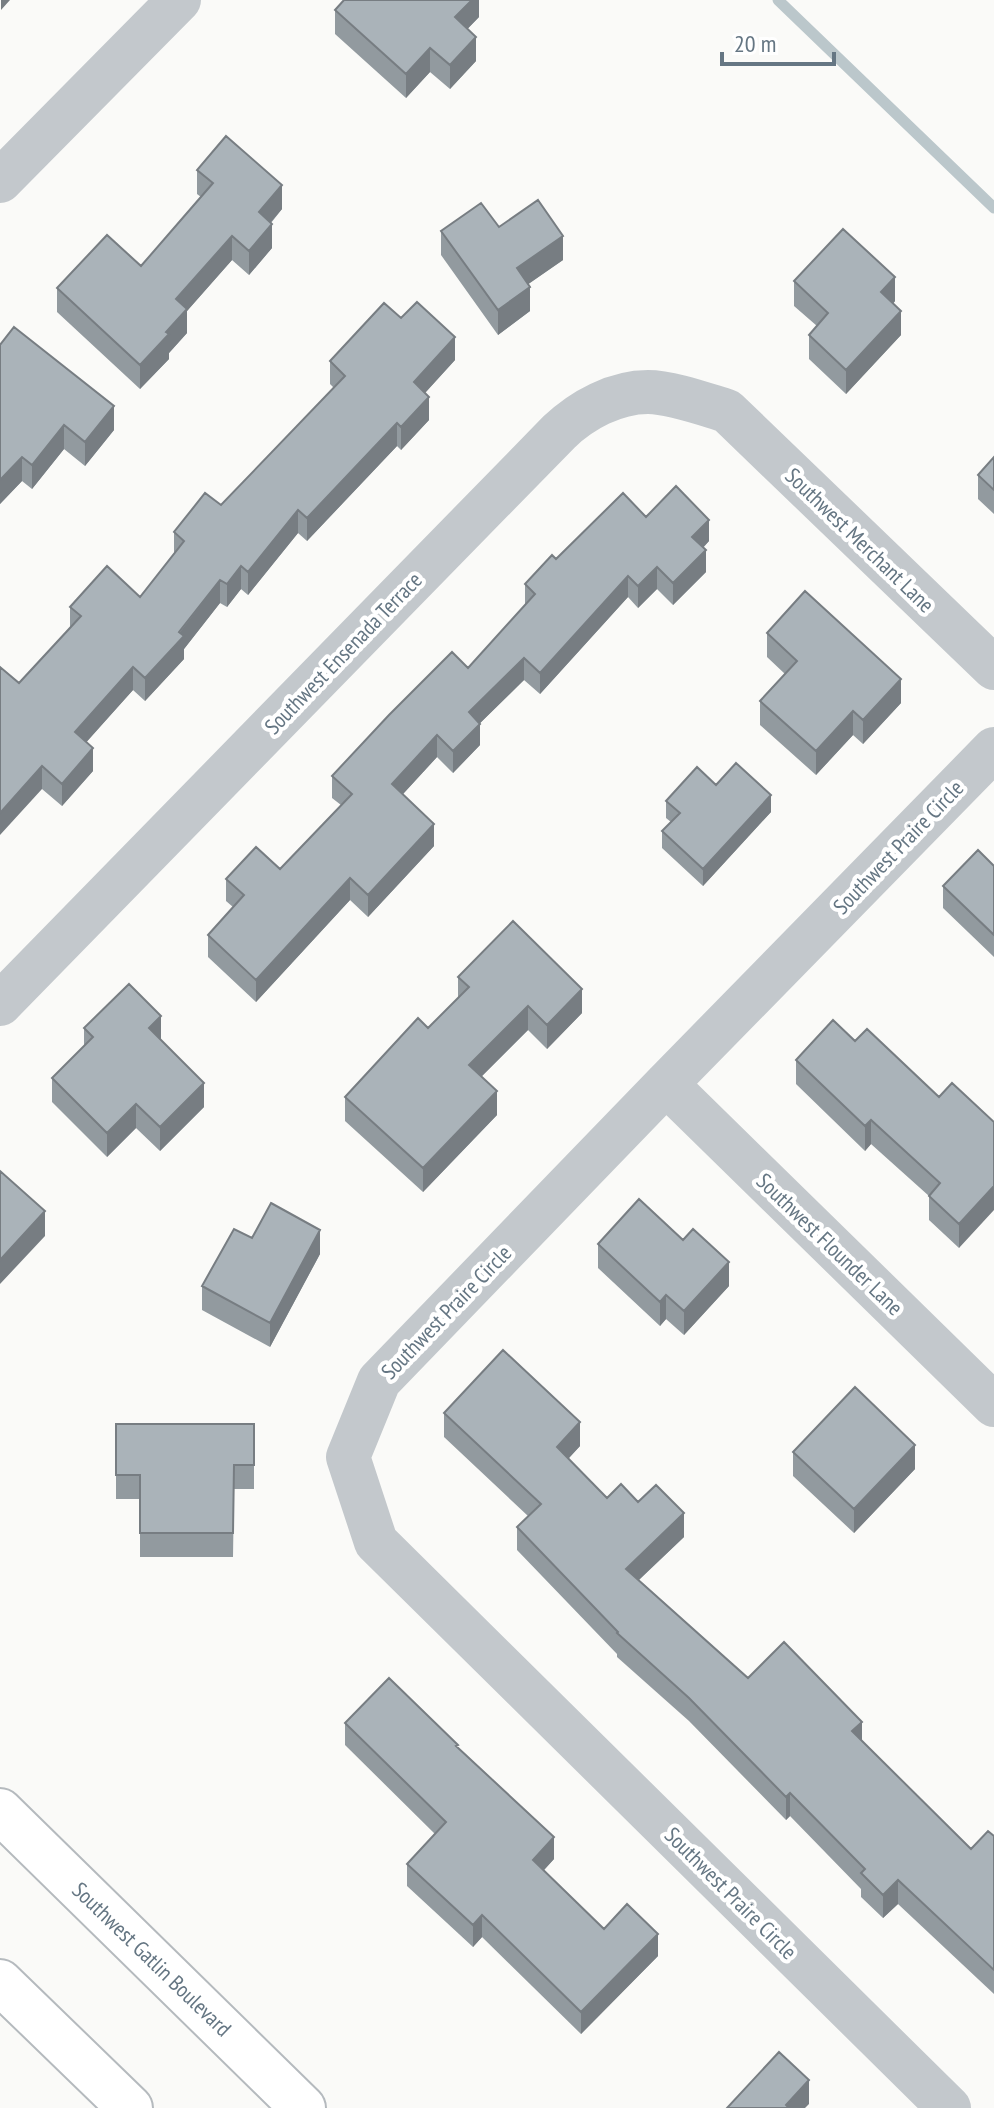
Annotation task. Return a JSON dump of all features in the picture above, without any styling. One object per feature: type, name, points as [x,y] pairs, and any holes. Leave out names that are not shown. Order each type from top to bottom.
[{"type":"main road","name":"Southwest Gatlin Boulevard","points":[[0,1811],[303,2108]]},
{"type":"main road","points":[[0,1982],[130,2108]]},
{"type":"street","points":[[0,181],[179,0]]},
{"type":"street","name":"Southwest Ensenada Terrace","points":[[0,1004],[576,416],[615,397],[648,392],[727,411]]},
{"type":"street","name":"Southwest Merchant Lane","points":[[727,411],[994,668]]},
{"type":"street","name":"Southwest Praire Circle","points":[[949,2108],[376,1542],[348,1457],[379,1381],[994,749]]},
{"type":"street","name":"Southwest Flounder Lane","points":[[666,1084],[994,1405]]},
{"type":"building","points":[[344,0],[472,0],[455,17],[476,37],[450,65],[430,48],[406,74],[335,10]]},
{"type":"building","points":[[226,136],[282,185],[259,212],[272,224],[249,251],[232,236],[176,299],[187,309],[140,365],[57,288],[107,235],[141,266],[213,183],[197,170]]},
{"type":"building","points":[[538,200],[563,236],[517,268],[530,287],[498,310],[441,231],[481,203],[499,227]]},
{"type":"building","points":[[843,229],[895,277],[881,292],[901,311],[846,370],[809,335],[828,313],[794,281]]},
{"type":"building","points":[[417,302],[455,337],[414,382],[429,397],[401,427],[397,423],[307,518],[298,510],[248,572],[241,566],[227,584],[220,580],[179,632],[184,636],[145,678],[133,667],[75,732],[93,748],[62,784],[42,766],[0,813],[0,667],[19,683],[81,616],[70,607],[107,566],[140,597],[184,541],[174,532],[205,493],[221,505],[345,376],[330,361],[384,303],[401,318]]},
{"type":"building","points":[[14,327],[114,406],[85,442],[64,425],[32,465],[22,457],[0,480],[0,345]]},
{"type":"building","points":[[994,457],[994,490],[978,475]]},
{"type":"building","points":[[676,486],[709,520],[692,537],[706,550],[673,583],[657,567],[638,586],[628,576],[540,673],[524,658],[469,712],[480,724],[453,751],[437,735],[392,784],[434,824],[368,895],[350,878],[256,980],[208,935],[244,895],[226,879],[256,847],[280,869],[352,794],[332,776],[452,652],[468,668],[535,594],[525,584],[552,555],[556,559],[623,493],[646,517]]},
{"type":"building","points":[[805,591],[901,679],[863,720],[853,711],[816,751],[760,701],[797,661],[767,633]]},
{"type":"building","points":[[736,763],[771,795],[703,869],[662,831],[680,813],[666,801],[697,767],[716,785]]},
{"type":"building","points":[[978,850],[994,866],[994,935],[943,886]]},
{"type":"building","points":[[513,921],[582,989],[547,1025],[528,1006],[469,1065],[497,1091],[423,1168],[345,1097],[418,1018],[428,1028],[469,987],[458,977]]},
{"type":"building","points":[[129,984],[161,1016],[149,1028],[204,1083],[160,1127],[136,1104],[107,1133],[52,1078],[93,1037],[84,1028]]},
{"type":"building","points":[[833,1020],[855,1041],[867,1029],[939,1097],[952,1083],[994,1122],[994,1186],[959,1224],[929,1196],[940,1183],[871,1120],[865,1126],[796,1060]]},
{"type":"building","points":[[0,1171],[45,1211],[0,1260]]},
{"type":"building","points":[[639,1199],[683,1240],[693,1229],[729,1262],[684,1311],[666,1295],[660,1302],[598,1244]]},
{"type":"building","points":[[271,1203],[320,1230],[270,1323],[202,1286],[234,1229],[252,1238]]},
{"type":"building","points":[[503,1350],[580,1422],[557,1447],[607,1498],[621,1484],[638,1502],[656,1485],[684,1513],[626,1569],[748,1678],[784,1642],[862,1722],[852,1731],[971,1849],[988,1831],[994,1836],[994,1970],[898,1880],[883,1895],[861,1873],[865,1869],[790,1793],[786,1797],[689,1698],[617,1633],[517,1527],[541,1504],[444,1413]]},
{"type":"building","points":[[855,1387],[915,1445],[854,1509],[793,1452]]},
{"type":"building","points":[[116,1424],[254,1424],[254,1465],[234,1465],[233,1533],[140,1533],[140,1475],[116,1475]]},
{"type":"building","points":[[389,1678],[456,1746],[554,1837],[533,1860],[604,1929],[627,1904],[658,1934],[581,2012],[482,1915],[473,1925],[407,1864],[446,1822],[345,1723]]},
{"type":"building","points":[[779,2052],[809,2080],[786,2105],[789,2108],[727,2108]]},
{"type":"waterway","points":[[778,0],[994,208]]}]
